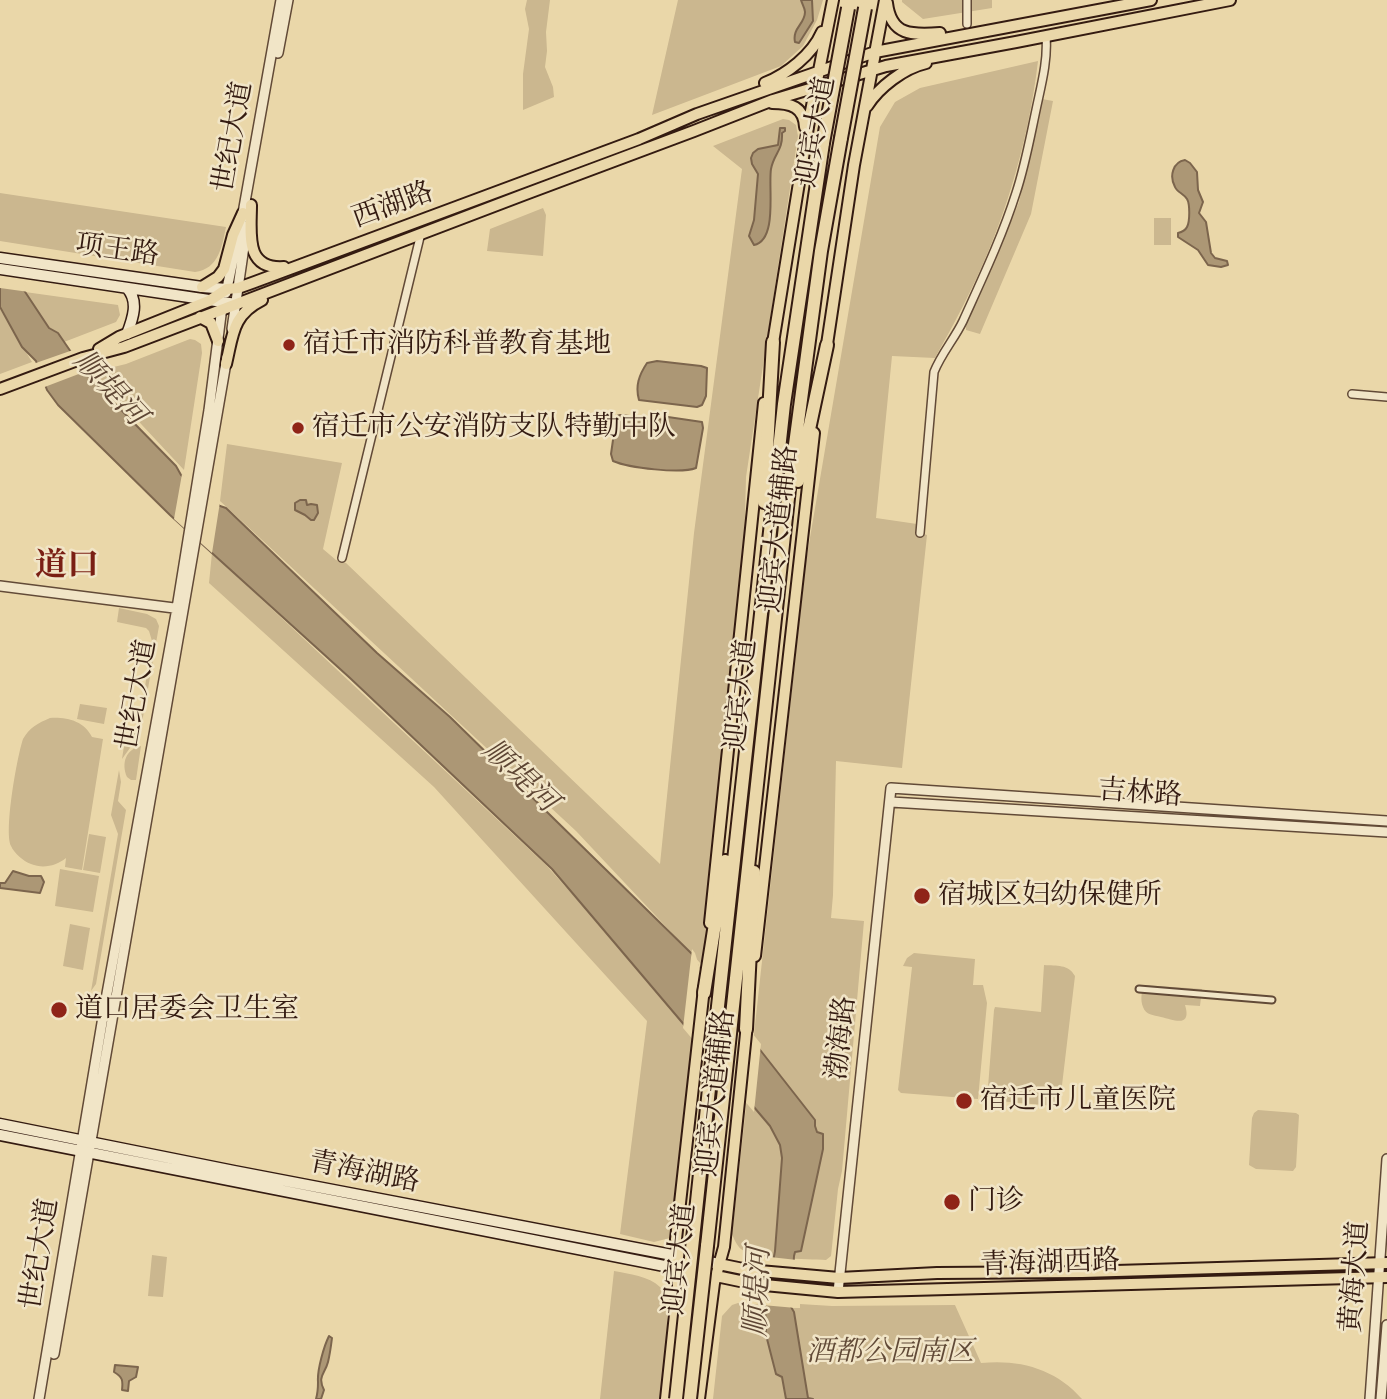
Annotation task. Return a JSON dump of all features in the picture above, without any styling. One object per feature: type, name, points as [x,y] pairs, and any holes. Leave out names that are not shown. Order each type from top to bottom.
[{"type":"highway","name":"迎宾大道","points":[[676,1399],[784,404],[823,142],[849,4]]},
{"type":"highway","name":"迎宾大道","points":[[690,1399],[789,489],[821,251],[865,4]]},
{"type":"highway","points":[[758,635],[754,603],[763,518],[773,342]]},
{"type":"highway","points":[[770,661],[779,629],[799,472],[827,345]]},
{"type":"highway","points":[[747,1023],[755,862],[768,745],[768,679]]},
{"type":"highway","points":[[704,993],[728,841],[742,782]]},
{"type":"main road","points":[[886,0],[889,14],[898,28],[906,33],[918,34],[1040,20],[1151,0]]},
{"type":"main road","name":"迎宾大道辅路","points":[[699,1399],[716,1276],[724,1247],[811,449],[856,152],[886,0]]},
{"type":"main road","points":[[856,152],[867,105],[888,84],[920,64],[1230,0]]},
{"type":"main road","points":[[697,114],[775,79],[795,64],[816,45],[832,2]]},
{"type":"main road","name":"迎宾大道辅路","points":[[708,963],[764,397],[801,163],[832,2]]},
{"type":"main road","name":"西湖路","points":[[83,358],[127,334],[209,301],[232,288],[818,71],[875,52],[1040,20]]},
{"type":"main road","name":"西湖路","points":[[83,358],[124,347],[223,306],[236,304],[773,100],[872,69],[1007,44]]},
{"type":"main road","points":[[694,131],[768,103],[783,103],[797,108],[803,116],[805,123],[801,163]]},
{"type":"main road","points":[[247,209],[251,245],[260,262],[274,268],[285,267],[327,255]]},
{"type":"main road","points":[[202,287],[218,277],[224,269],[233,235],[247,209]]},
{"type":"main road","name":"项王路","points":[[0,258],[202,287],[232,288]]},
{"type":"main road","name":"项王路","points":[[0,269],[209,301],[223,306]]},
{"type":"main road","points":[[226,364],[235,326],[245,310],[327,269]]},
{"type":"main road","points":[[127,288],[132,294],[134,312],[127,334]]},
{"type":"main road","points":[[200,317],[211,323],[218,341]]},
{"type":"main road","points":[[0,389],[83,358]]},
{"type":"main road","name":"迎宾大道辅路","points":[[666,1399],[678,1269],[677,1239],[704,993]]},
{"type":"main road","name":"青海湖路","points":[[0,1124],[86,1146],[716,1276]]},
{"type":"main road","name":"青海湖路","points":[[0,1135],[86,1146],[719,1264]]},
{"type":"main road","name":"青海湖西路","points":[[719,1264],[756,1271],[839,1278],[937,1273],[1082,1272],[1383,1263]]},
{"type":"main road","name":"青海湖西路","points":[[716,1276],[754,1284],[838,1292],[1383,1277]]},
{"type":"street","name":"世纪大道","points":[[247,209],[281,0]]},
{"type":"street","name":"世纪大道","points":[[39,1399],[181,609],[223,306],[232,288],[288,0]]},
{"type":"street","points":[[966,28],[967,0]]},
{"type":"street","points":[[920,533],[934,372],[956,335],[978,288],[1017,191],[1044,69],[1046,37]]},
{"type":"street","points":[[342,558],[421,233]]},
{"type":"street","name":"世纪大道","points":[[192,539],[205,489],[236,304],[232,288]]},
{"type":"street","points":[[1352,394],[1387,397]]},
{"type":"street","points":[[0,586],[181,609]]},
{"type":"street","name":"渤海路","points":[[838,1292],[891,788]]},
{"type":"street","name":"吉林路","points":[[891,788],[1387,821]]},
{"type":"street","name":"吉林路","points":[[891,802],[1387,832]]},
{"type":"street","points":[[1139,989],[1272,1000]]},
{"type":"street","name":"世纪大道","points":[[45,1399],[86,1146]]},
{"type":"street","name":"黄海大道","points":[[1370,1399],[1383,1277],[1387,1159]]},
{"type":"street","name":"黄海大道","points":[[1381,1399],[1387,1325]]},
{"type":"green space","points":[[527,0],[550,0],[545,67],[554,97],[523,110],[523,74],[529,29],[525,9]]},
{"type":"green space","points":[[678,0],[823,0],[817,20],[803,46],[781,66],[652,115]]},
{"type":"green space","points":[[902,0],[992,0],[992,8],[923,19]]},
{"type":"green space","points":[[1038,61],[1028,125],[1011,187],[990,248],[963,306],[935,358],[892,356],[876,518],[917,524],[917,532],[927,535],[902,768],[836,761],[831,918],[864,921],[842,1171],[831,1256],[826,1260],[757,1255],[741,1249],[732,1234],[806,561],[880,127],[895,102],[920,88]]},
{"type":"green space","points":[[1042,99],[1053,101],[1031,214],[980,334],[966,330],[966,324],[1019,202]]},
{"type":"green space","points":[[783,119],[796,125],[798,136],[746,477],[742,633],[707,961],[702,965],[576,831],[220,501],[227,444],[342,463],[323,549],[336,560],[346,563],[660,864],[694,533],[742,169],[713,146]]},
{"type":"green space","points":[[0,193],[226,227],[218,256],[209,266],[195,272],[0,241]]},
{"type":"green space","points":[[543,208],[546,215],[543,256],[487,251],[490,229]]},
{"type":"green space","points":[[1154,218],[1171,218],[1171,245],[1154,245]]},
{"type":"green space","points":[[25,292],[118,305],[120,315],[116,322],[64,342],[58,333],[49,328]]},
{"type":"green space","points":[[0,309],[32,362],[0,374]]},
{"type":"green space","points":[[190,339],[201,344],[202,353],[184,470],[100,380],[97,371],[126,364]]},
{"type":"green space","points":[[212,553],[546,865],[699,1035],[678,1227],[670,1238],[654,1242],[620,1234],[647,1021],[434,787],[209,583]]},
{"type":"green space","points":[[119,608],[147,614],[156,619],[159,626],[140,734],[122,759],[124,746],[139,726],[152,641],[146,628],[117,622]]},
{"type":"green space","points":[[80,704],[107,708],[104,724],[77,719]]},
{"type":"green space","points":[[50,718],[74,721],[84,727],[92,737],[103,739],[82,870],[65,867],[66,858],[49,866],[31,864],[14,851],[9,838],[10,810],[23,739],[34,726]]},
{"type":"green space","points":[[141,746],[136,780],[131,780],[125,772],[126,757]]},
{"type":"green space","points":[[119,770],[121,782],[118,801],[126,810],[96,984],[91,991],[118,834],[111,815]]},
{"type":"green space","points":[[89,834],[106,837],[100,873],[83,870]]},
{"type":"green space","points":[[60,869],[99,876],[93,912],[55,906]]},
{"type":"green space","points":[[70,924],[90,928],[83,970],[63,966]]},
{"type":"green space","points":[[914,953],[975,959],[973,985],[983,985],[987,1003],[978,1099],[901,1093],[898,1090],[912,967],[903,966],[907,958]]},
{"type":"green space","points":[[1044,965],[1066,968],[1075,976],[1060,1102],[1054,1106],[987,1100],[995,1007],[1041,1012]]},
{"type":"green space","points":[[1143,985],[1202,989],[1200,1006],[1185,1005],[1186,1017],[1180,1021],[1150,1014],[1144,1010],[1142,1004]]},
{"type":"green space","points":[[1258,1110],[1299,1115],[1296,1167],[1293,1171],[1256,1169],[1249,1165],[1252,1118]]},
{"type":"green space","points":[[152,1255],[167,1257],[163,1297],[148,1296]]},
{"type":"green space","points":[[614,1271],[650,1280],[660,1287],[664,1295],[667,1322],[660,1399],[600,1399]]},
{"type":"green space","name":"酒都公园南区","points":[[800,1304],[955,1305],[981,1363],[1010,1363],[1036,1368],[1061,1380],[1082,1399],[808,1399],[794,1312],[791,1308],[800,1308]]},
{"type":"green space","points":[[732,1305],[765,1305],[767,1336],[776,1374],[782,1377],[786,1399],[713,1399],[722,1316]]},
{"type":"shaded area","points":[[801,0],[812,0],[813,21],[799,43],[795,42],[795,37],[805,10]]},
{"type":"shaded area","points":[[780,128],[785,128],[785,131],[782,133],[781,144],[771,169],[769,224],[761,241],[754,245],[749,236],[754,220],[758,174],[751,158],[758,149],[778,145]]},
{"type":"shaded area","points":[[1185,160],[1197,172],[1198,190],[1203,202],[1199,213],[1206,222],[1211,253],[1215,258],[1227,261],[1228,265],[1208,265],[1198,250],[1178,237],[1178,233],[1187,227],[1189,208],[1187,199],[1173,183],[1172,174],[1175,167]]},
{"type":"shaded area","points":[[0,254],[49,328],[58,333],[86,374],[176,466],[181,475],[226,508],[377,653],[450,717],[692,954],[703,977],[815,1120],[817,1132],[823,1134],[823,1149],[801,1251],[795,1252],[794,1256],[791,1307],[808,1398],[813,1399],[786,1399],[782,1377],[776,1374],[766,1335],[765,1305],[775,1251],[782,1158],[780,1145],[770,1126],[552,869],[350,678],[170,515],[58,405],[47,390],[36,361],[22,347],[0,307]]},
{"type":"shaded area","points":[[657,361],[707,368],[706,396],[702,405],[697,407],[639,400],[638,381],[642,372],[647,363]]},
{"type":"shaded area","points":[[620,415],[702,422],[696,468],[655,469],[613,461],[611,454],[616,419]]},
{"type":"shaded area","points":[[306,500],[307,505],[317,505],[318,513],[314,520],[295,510],[295,503]]},
{"type":"shaded area","points":[[13,871],[29,876],[41,876],[44,882],[40,893],[0,888],[0,883],[5,883]]},
{"type":"shaded area","points":[[329,1336],[332,1338],[330,1353],[321,1378],[324,1390],[321,1399],[316,1399],[320,1365]]},
{"type":"shaded area","points":[[115,1365],[138,1367],[136,1377],[129,1381],[128,1391],[122,1390],[122,1380],[114,1372]]},
{"type":"pier","points":[[0,250],[3,252],[29,292],[0,288]]},
{"type":"pier","points":[[73,350],[84,372],[42,388],[33,364]]},
{"type":"pier","points":[[182,474],[220,502],[212,553],[174,519]]},
{"type":"pier","points":[[692,949],[700,969],[761,1044],[754,1112],[683,1028]]},
{"type":"pier","points":[[770,1257],[797,1260],[796,1308],[762,1305]]},
{"type":"place","name":"宿迁市消防科普教育基地","points":[[289,345]]},
{"type":"place","name":"宿迁市公安消防支队特勤中队","points":[[298,428]]},
{"type":"place","name":"宿城区妇幼保健所","points":[[922,896]]},
{"type":"place","name":"道口居委会卫生室","points":[[59,1010]]},
{"type":"place","name":"宿迁市儿童医院","points":[[964,1101]]},
{"type":"place","name":"门诊","points":[[952,1202]]},
{"type":"district","name":"道口","points":[[67,567]]},
{"type":"water label","name":"顺堤河","points":[[109,389]]},
{"type":"water label","name":"顺堤河","points":[[519,777]]},
{"type":"water label","name":"顺堤河","points":[[759,1292]]}]
